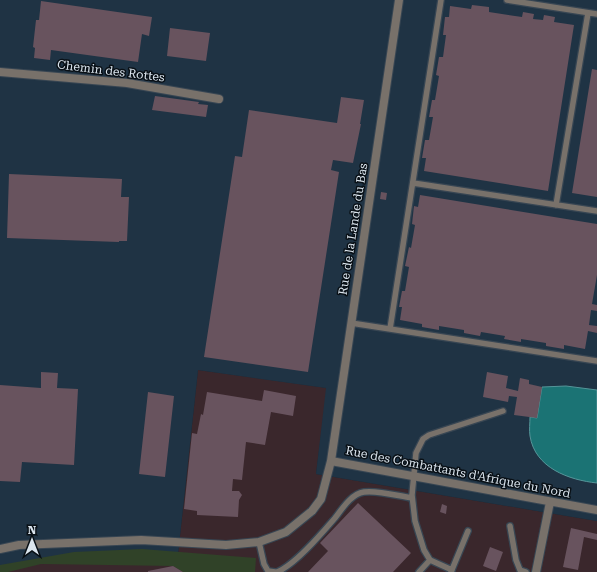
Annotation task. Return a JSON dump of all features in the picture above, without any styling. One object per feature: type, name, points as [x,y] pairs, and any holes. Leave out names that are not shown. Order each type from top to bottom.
[{"type":"street","name":"Rue de la Lande du Bas","points":[[331,461],[399,0]]},
{"type":"street","name":"Chemin des Rottes","points":[[0,72],[127,83],[219,99]]},
{"type":"street","name":"Rue des Combattants d'Afrique du Nord","points":[[0,549],[19,545],[141,540],[226,545],[259,542],[286,532],[312,512],[321,499],[331,461],[597,510]]},
{"type":"street","points":[[536,572],[550,502]]},
{"type":"lane","points":[[390,329],[441,0]]},
{"type":"lane","points":[[507,0],[597,14]]},
{"type":"lane","points":[[556,205],[588,12]]},
{"type":"lane","points":[[413,183],[597,211]]},
{"type":"lane","points":[[351,323],[597,361]]},
{"type":"lane","points":[[468,531],[452,571],[430,560],[424,550],[415,521],[412,498],[416,453],[423,439],[429,435],[503,411]]},
{"type":"lane","points":[[259,542],[264,564],[268,571],[276,572],[284,569],[301,554],[334,519],[349,500],[363,492],[412,498]]},
{"type":"lane","points":[[510,526],[516,560],[520,571]]},
{"type":"lane","points":[[418,572],[430,560]]},
{"type":"shaded area","points":[[0,0],[597,0],[597,521],[316,474],[326,388],[198,370],[178,554],[144,555],[3,567],[0,565]]},
{"type":"shaded area","points":[[198,370],[327,388],[316,474],[597,521],[597,572],[0,572],[3,567],[144,555],[178,554]]},
{"type":"shaded area","points":[[566,386],[597,390],[597,483],[575,479],[555,470],[546,464],[533,447],[530,434],[530,417],[537,418],[542,387]]},
{"type":"shaded area","points":[[142,549],[256,558],[255,572],[183,572],[173,566],[41,564],[8,572],[0,572],[0,565],[74,552]]},
{"type":"building","points":[[41,1],[152,17],[149,36],[142,34],[138,62],[51,50],[50,60],[34,58],[35,48],[33,47],[36,20],[39,20]]},
{"type":"building","points":[[472,5],[489,7],[489,12],[522,17],[523,12],[534,14],[533,19],[543,20],[544,15],[555,17],[554,22],[574,25],[548,191],[424,171],[426,158],[422,158],[425,140],[429,140],[433,117],[429,117],[432,100],[435,100],[439,76],[436,75],[439,57],[443,57],[446,35],[443,35],[445,17],[449,17],[450,6],[471,9]]},
{"type":"building","points":[[170,28],[210,33],[206,61],[167,56]]},
{"type":"building","points":[[592,69],[597,70],[597,197],[572,193]]},
{"type":"building","points":[[155,96],[199,102],[198,104],[208,105],[206,117],[152,110]]},
{"type":"building","points":[[341,97],[364,100],[353,163],[333,160],[331,170],[339,172],[308,372],[204,357],[235,156],[242,157],[249,110],[337,123]]},
{"type":"building","points":[[9,174],[122,179],[121,197],[129,197],[127,241],[7,238]]},
{"type":"building","points":[[381,192],[387,193],[386,200],[380,199]]},
{"type":"building","points":[[420,195],[597,224],[597,275],[592,304],[597,305],[597,311],[591,310],[589,325],[597,326],[597,333],[588,331],[585,349],[564,345],[564,349],[546,346],[546,343],[521,339],[521,342],[504,339],[505,336],[481,332],[480,336],[464,333],[464,330],[439,326],[439,330],[422,327],[422,324],[400,320],[402,307],[399,307],[402,291],[405,291],[409,267],[405,266],[409,247],[411,248],[415,225],[412,224],[414,206],[418,207]]},
{"type":"building","points":[[41,372],[58,373],[57,388],[78,389],[74,465],[22,462],[20,482],[0,481],[0,385],[41,388]]},
{"type":"building","points":[[487,372],[508,376],[506,388],[518,391],[520,378],[529,380],[529,384],[542,387],[537,418],[514,415],[517,397],[509,396],[508,402],[483,397]]},
{"type":"building","points":[[264,390],[296,396],[293,416],[271,412],[265,445],[246,442],[242,480],[233,479],[232,491],[239,491],[242,495],[239,500],[238,517],[197,515],[197,511],[184,509],[192,433],[197,434],[201,414],[203,415],[207,392],[262,401]]},
{"type":"building","points":[[148,392],[174,396],[165,477],[139,474]]},
{"type":"building","points":[[358,503],[411,553],[393,572],[308,572],[328,551],[320,543]]},
{"type":"building","points":[[442,504],[447,506],[446,514],[440,512]]},
{"type":"building","points":[[571,528],[597,534],[597,540],[584,537],[578,570],[563,567]]},
{"type":"building","points":[[490,547],[503,552],[496,571],[483,566]]},
{"type":"building","points":[[173,566],[183,572],[148,572],[148,571]]}]
